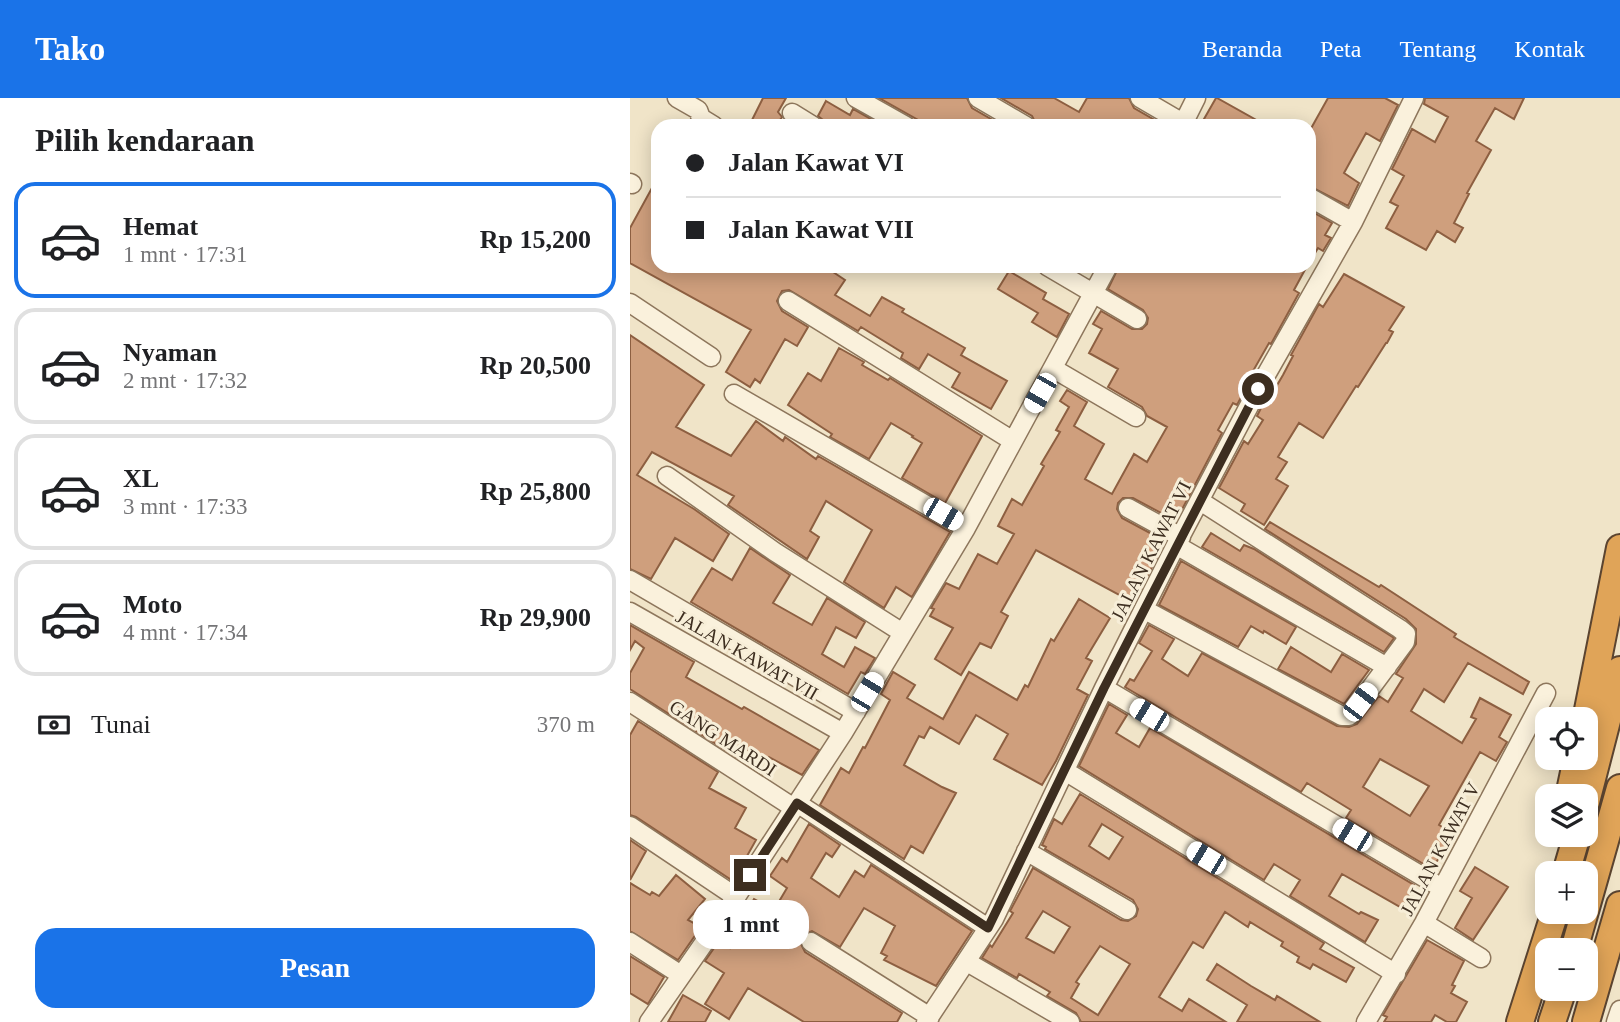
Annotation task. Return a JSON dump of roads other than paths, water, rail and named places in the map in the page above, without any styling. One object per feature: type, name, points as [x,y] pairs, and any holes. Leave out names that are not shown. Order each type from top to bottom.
[{"type":"highway","points":[[1588,707],[1620,548]]},
{"type":"highway","points":[[1591,784],[1620,670]]},
{"type":"highway","points":[[1577,938],[1620,788]]},
{"type":"highway","points":[[1586,1022],[1620,905]]},
{"type":"highway","points":[[1520,1022],[1535,979]]},
{"type":"highway","points":[[1552,1022],[1559,1001]]},
{"type":"street","points":[[677,98],[698,110],[703,119]]},
{"type":"street","points":[[856,98],[894,119]]},
{"type":"street","points":[[978,98],[1014,119]]},
{"type":"street","points":[[1140,98],[1175,119]]},
{"type":"street","points":[[1187,119],[1196,98]]},
{"type":"street","name":"JALAN KAWAT VI","points":[[928,1020],[988,928],[1178,541],[1258,389],[1353,222],[1414,98]]},
{"type":"street","points":[[792,113],[802,119]]},
{"type":"street","points":[[1316,201],[1353,222]]},
{"type":"street","points":[[1058,273],[1137,319]]},
{"type":"street","points":[[649,1022],[736,897],[856,712],[966,528],[1104,273]]},
{"type":"street","points":[[788,301],[1013,441]]},
{"type":"street","points":[[630,303],[711,357]]},
{"type":"street","points":[[1054,369],[1136,417]]},
{"type":"street","points":[[734,394],[966,528]]},
{"type":"street","points":[[667,476],[775,552],[903,633]]},
{"type":"street","points":[[1145,610],[1342,716],[1349,716],[1353,712],[1405,642],[1406,634],[1400,629],[1200,500]]},
{"type":"street","points":[[1128,508],[1387,667]]},
{"type":"street","points":[[630,580],[856,712]]},
{"type":"street","name":"JALAN KAWAT VII","points":[[630,612],[843,733]]},
{"type":"street","points":[[1104,688],[1442,888]]},
{"type":"street","name":"JALAN KAWAT V","points":[[1366,1022],[1424,923],[1546,693]]},
{"type":"street","name":"GANG MARDI","points":[[630,702],[988,928]]},
{"type":"street","points":[[1065,771],[1396,974]]},
{"type":"street","points":[[630,826],[736,897]]},
{"type":"street","points":[[1026,851],[1127,910]]},
{"type":"street","points":[[1424,923],[1481,957]]},
{"type":"street","points":[[630,942],[681,975]]},
{"type":"street","points":[[811,942],[928,1020]]},
{"type":"street","points":[[967,962],[1070,1022]]},
{"type":"street","points":[[1616,1022],[1620,1010]]}]
